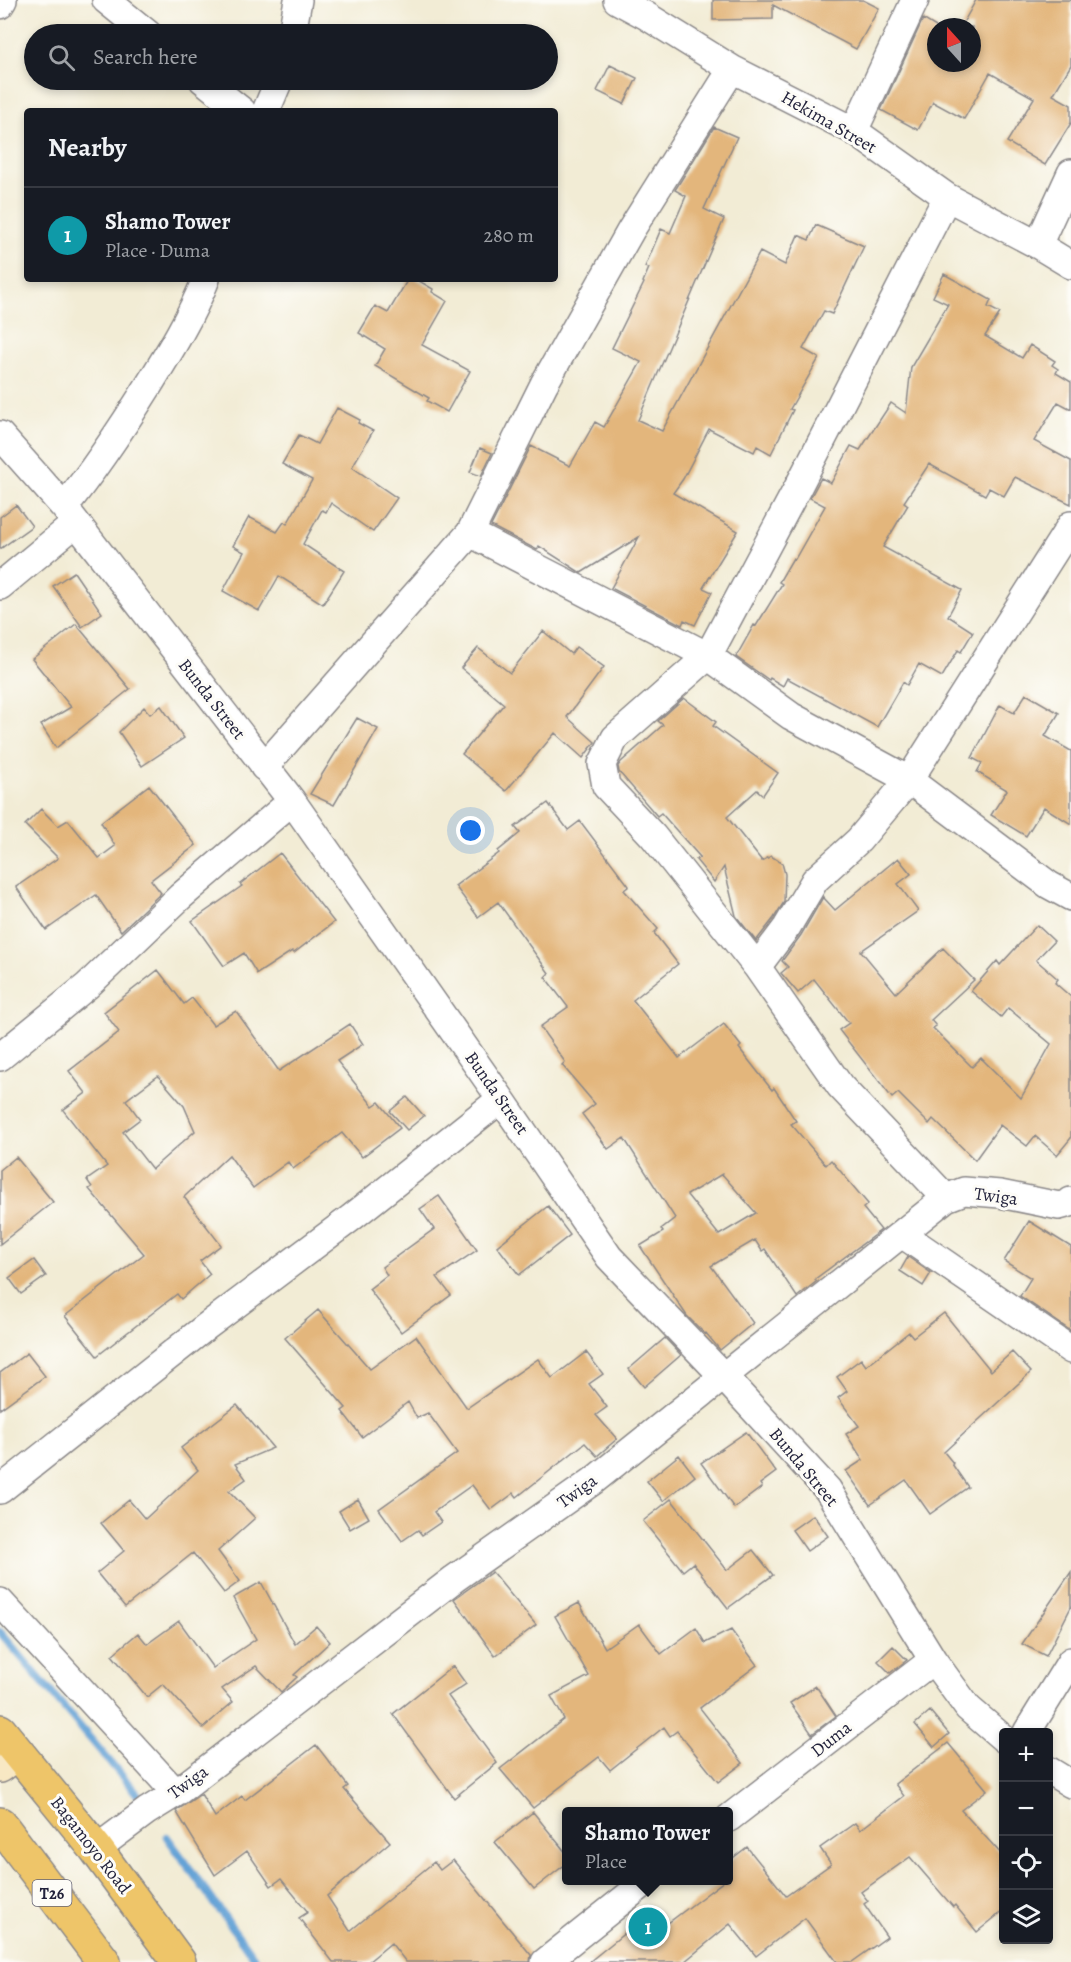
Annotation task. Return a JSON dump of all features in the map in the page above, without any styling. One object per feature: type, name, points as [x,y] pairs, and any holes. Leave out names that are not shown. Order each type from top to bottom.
[{"type":"highway","name":"Bagamoyo Road","points":[[6,1750],[96,1849],[179,1962]]},
{"type":"highway","name":"T26","points":[[0,1824],[104,1962]]},
{"type":"street","points":[[0,6],[3,0]]},
{"type":"street","points":[[106,0],[136,24]]},
{"type":"street","points":[[294,24],[298,0]]},
{"type":"street","name":"Hekima Street","points":[[617,0],[651,8],[732,69],[854,131],[947,197],[1071,265]]},
{"type":"street","points":[[854,131],[915,0]]},
{"type":"street","points":[[264,767],[470,533],[544,384],[631,230],[732,69]]},
{"type":"street","points":[[216,90],[238,108]]},
{"type":"street","points":[[267,108],[275,90]]},
{"type":"street","points":[[1038,245],[1071,173]]},
{"type":"street","points":[[946,1198],[840,1086],[757,967],[653,836],[606,786],[602,764],[615,738],[708,656],[797,489],[947,197]]},
{"type":"street","points":[[0,586],[70,515],[92,473],[182,330],[205,282]]},
{"type":"street","name":"Bunda Street","points":[[0,435],[70,515],[292,801],[609,1257],[828,1490],[933,1660],[968,1708],[999,1735]]},
{"type":"street","points":[[757,967],[787,927],[815,880],[859,840],[909,780],[1071,525]]},
{"type":"street","points":[[470,533],[708,656],[791,716],[909,780],[1049,885],[1071,897]]},
{"type":"street","points":[[0,1057],[87,986],[180,897],[292,801]]},
{"type":"street","points":[[0,1490],[207,1326],[351,1218],[501,1099]]},
{"type":"street","name":"Twiga","points":[[96,1849],[147,1811],[176,1793],[454,1579],[593,1481],[946,1198],[964,1191],[999,1194],[1059,1206],[1071,1201]]},
{"type":"street","points":[[902,1234],[1071,1350]]},
{"type":"street","points":[[0,1602],[176,1793]]},
{"type":"street","name":"Duma","points":[[733,1815],[933,1660]]},
{"type":"street","points":[[1030,1728],[1071,1661]]},
{"type":"street","points":[[1053,1773],[1071,1784]]},
{"type":"street","points":[[545,1962],[643,1885]]},
{"type":"building","points":[[713,0],[863,0],[879,8],[856,49],[773,5],[773,19],[713,20]]},
{"type":"building","points":[[976,0],[1071,0],[1071,65],[1053,95],[1071,105],[1071,123],[1045,165],[1007,142],[1034,98],[990,73],[964,119],[933,102],[918,130],[881,110],[923,19],[927,21],[927,72],[981,72],[981,18],[966,18]]},
{"type":"building","points":[[610,65],[637,78],[624,104],[597,91]]},
{"type":"building","points":[[714,127],[737,137],[704,209],[724,219],[638,420],[662,431],[760,252],[785,265],[798,235],[809,240],[816,225],[864,246],[832,314],[824,311],[803,349],[819,358],[790,409],[793,410],[771,454],[757,446],[754,452],[709,429],[683,479],[673,493],[738,531],[703,588],[712,592],[695,625],[684,620],[682,625],[611,588],[639,537],[581,573],[539,546],[537,550],[491,526],[531,446],[570,466],[595,422],[604,427],[641,362],[612,348],[644,283],[649,268],[645,267],[661,229],[670,233],[686,196],[675,190]]},
{"type":"building","points":[[944,274],[991,300],[988,307],[1000,313],[985,336],[1022,358],[1030,345],[1055,361],[1052,365],[1058,369],[1056,373],[1071,382],[1071,409],[1058,402],[1034,441],[1071,461],[1071,504],[1015,477],[1004,496],[989,488],[985,495],[929,464],[904,502],[908,505],[883,547],[962,590],[948,616],[973,632],[961,652],[958,650],[942,677],[919,664],[907,685],[903,682],[877,727],[787,678],[783,686],[770,678],[769,680],[736,657],[754,625],[756,626],[782,584],[779,582],[825,506],[810,498],[821,478],[831,483],[851,446],[860,450],[891,403],[906,413],[911,367],[948,304],[933,297]]},
{"type":"building","points":[[406,282],[421,282],[447,301],[422,345],[470,371],[447,412],[427,401],[429,398],[375,366],[385,349],[359,333],[375,306],[388,313]]},
{"type":"building","points":[[337,408],[360,420],[358,423],[373,431],[352,467],[397,498],[373,532],[331,503],[326,512],[322,510],[303,544],[344,571],[323,604],[279,576],[259,611],[223,591],[244,552],[233,546],[249,517],[277,532],[284,522],[287,524],[312,480],[282,464],[299,435],[317,444]]},
{"type":"building","points":[[480,448],[492,453],[481,476],[470,472]]},
{"type":"building","points":[[16,505],[32,526],[0,549],[0,517]]},
{"type":"building","points":[[74,572],[102,613],[82,627],[53,586]]},
{"type":"building","points":[[76,624],[130,689],[56,748],[41,725],[71,707],[32,659]]},
{"type":"building","points":[[543,631],[571,654],[576,647],[604,667],[567,717],[595,742],[583,758],[555,733],[506,791],[462,754],[504,704],[461,668],[478,648],[510,673]]},
{"type":"building","points":[[1026,694],[1059,713],[1045,736],[1071,751],[1071,824],[1044,807],[1026,836],[991,815],[1007,790],[977,772],[982,763],[972,758],[1000,705],[1014,713]]},
{"type":"building","points":[[684,698],[716,722],[713,726],[778,773],[763,795],[757,790],[727,817],[762,861],[771,856],[782,863],[785,874],[784,902],[756,941],[736,916],[724,867],[714,882],[696,860],[700,857],[661,813],[657,816],[619,772],[618,766],[621,762],[663,725],[658,721]]},
{"type":"building","points":[[161,706],[184,738],[142,766],[119,732],[144,707],[150,714]]},
{"type":"building","points":[[357,718],[378,729],[334,805],[310,794]]},
{"type":"building","points":[[149,785],[196,845],[151,880],[161,893],[121,931],[96,895],[46,930],[16,887],[58,858],[25,825],[41,809],[58,826],[68,820],[99,858],[115,846],[101,822]]},
{"type":"building","points":[[548,803],[568,830],[580,821],[629,886],[624,890],[658,929],[654,933],[678,964],[633,1000],[679,1058],[724,1024],[741,1046],[739,1048],[772,1090],[774,1088],[796,1121],[791,1124],[826,1165],[831,1160],[868,1204],[863,1208],[881,1230],[815,1279],[817,1281],[797,1297],[765,1249],[762,1251],[755,1240],[711,1266],[753,1323],[720,1350],[687,1316],[640,1246],[663,1232],[661,1229],[675,1218],[624,1138],[608,1149],[582,1114],[595,1104],[562,1065],[565,1062],[540,1027],[568,1007],[545,977],[549,973],[498,902],[478,917],[455,886],[499,853],[498,851],[520,833],[515,827]],"holes":[[[722,1174],[756,1213],[719,1235],[687,1195]]]},
{"type":"building","points":[[280,853],[334,922],[294,953],[292,951],[257,974],[244,953],[224,966],[192,921],[242,886],[240,884]]},
{"type":"building","points":[[898,858],[911,874],[898,884],[918,911],[861,951],[896,993],[943,948],[974,980],[931,1020],[936,1026],[933,1028],[972,1067],[981,1058],[1021,1098],[1051,1044],[1008,1008],[1001,1017],[971,991],[997,961],[1000,965],[1037,925],[1054,941],[1036,960],[1058,979],[1055,983],[1071,997],[1071,1138],[1057,1155],[1035,1136],[1027,1146],[1000,1125],[975,1160],[933,1119],[929,1124],[898,1093],[892,1098],[839,1030],[849,1023],[814,979],[798,993],[781,973],[788,967],[782,961],[801,935],[823,897],[835,910]]},
{"type":"building","points":[[158,970],[184,1004],[192,998],[213,1025],[236,1011],[279,1071],[350,1024],[363,1044],[337,1061],[373,1106],[379,1102],[400,1128],[362,1157],[342,1133],[293,1169],[288,1162],[253,1188],[229,1155],[184,1197],[221,1245],[200,1261],[210,1274],[181,1299],[177,1294],[97,1356],[65,1316],[144,1254],[89,1189],[92,1187],[87,1180],[107,1166],[63,1110],[86,1093],[69,1071],[119,1032],[104,1012]],"holes":[[[158,1076],[184,1106],[195,1131],[152,1169],[123,1132],[140,1119],[126,1100]]]},
{"type":"building","points":[[407,1097],[424,1116],[407,1130],[390,1111]]},
{"type":"building","points":[[16,1157],[53,1202],[0,1244],[0,1170]]},
{"type":"building","points":[[439,1196],[477,1250],[437,1277],[451,1295],[401,1332],[369,1289],[387,1275],[382,1267],[434,1229],[420,1209]]},
{"type":"building","points":[[548,1206],[570,1235],[519,1275],[497,1246]]},
{"type":"building","points":[[1029,1221],[1071,1247],[1071,1331],[1020,1296],[1031,1278],[1004,1261]]},
{"type":"building","points":[[908,1257],[931,1273],[923,1286],[900,1271]]},
{"type":"building","points":[[34,1260],[46,1276],[21,1294],[9,1278]]},
{"type":"building","points":[[318,1310],[370,1369],[416,1336],[467,1408],[538,1359],[552,1378],[586,1352],[603,1374],[589,1384],[607,1407],[596,1415],[617,1439],[597,1456],[585,1443],[517,1497],[514,1493],[491,1510],[472,1485],[434,1512],[441,1522],[422,1535],[418,1530],[402,1541],[379,1509],[457,1453],[428,1413],[417,1418],[408,1402],[362,1437],[342,1411],[346,1408],[285,1338]]},
{"type":"building","points":[[944,1313],[991,1371],[1012,1352],[1031,1372],[944,1452],[968,1487],[930,1514],[906,1480],[870,1505],[846,1471],[863,1460],[846,1434],[859,1426],[838,1398],[847,1391],[837,1377],[861,1359],[866,1366],[909,1332],[913,1337]]},
{"type":"building","points":[[665,1338],[681,1355],[644,1387],[629,1369]]},
{"type":"building","points":[[27,1353],[45,1376],[0,1409],[0,1373]]},
{"type":"building","points":[[237,1405],[273,1448],[235,1464],[246,1479],[229,1491],[255,1518],[218,1551],[240,1581],[224,1593],[193,1553],[125,1607],[97,1573],[124,1551],[101,1523],[129,1500],[145,1519],[198,1470],[181,1448]]},
{"type":"building","points":[[746,1432],[776,1472],[760,1484],[762,1487],[734,1508],[701,1463]]},
{"type":"building","points":[[679,1455],[695,1476],[663,1501],[647,1481]]},
{"type":"building","points":[[358,1499],[369,1518],[350,1529],[339,1511]]},
{"type":"building","points":[[671,1499],[727,1570],[753,1550],[773,1575],[728,1608],[693,1563],[683,1571],[643,1521]]},
{"type":"building","points":[[813,1515],[828,1536],[807,1551],[792,1530]]},
{"type":"building","points":[[492,1572],[536,1625],[495,1656],[454,1599]]},
{"type":"building","points":[[1071,1572],[1071,1607],[1046,1656],[1022,1644]]},
{"type":"building","points":[[261,1582],[295,1644],[316,1626],[330,1642],[294,1675],[297,1677],[281,1692],[256,1666],[222,1689],[233,1702],[203,1728],[163,1684],[147,1697],[112,1655],[138,1633],[147,1644],[179,1621],[213,1668],[256,1639],[233,1598]]},
{"type":"building","points":[[579,1603],[605,1648],[639,1624],[661,1654],[696,1628],[705,1643],[731,1630],[757,1665],[700,1708],[743,1763],[718,1782],[677,1731],[670,1736],[664,1727],[610,1770],[599,1757],[533,1808],[500,1769],[564,1719],[551,1696],[589,1676],[555,1616]]},
{"type":"building","points":[[893,1646],[907,1660],[890,1673],[878,1661]]},
{"type":"building","points":[[453,1666],[466,1684],[448,1696],[497,1763],[454,1798],[393,1714]]},
{"type":"building","points":[[816,1686],[836,1716],[812,1734],[790,1703]]},
{"type":"building","points":[[930,1711],[949,1734],[934,1747],[915,1724]]},
{"type":"building","points":[[948,1743],[987,1790],[961,1810],[999,1852],[999,1914],[977,1932],[910,1857],[861,1892],[868,1901],[864,1904],[887,1937],[852,1962],[837,1962],[805,1918],[756,1956],[730,1924],[684,1962],[589,1962],[652,1911],[664,1926],[719,1885],[733,1885],[733,1858],[747,1847],[786,1896],[831,1864],[820,1848],[855,1823],[860,1830],[904,1796],[895,1784]]},
{"type":"building","points":[[316,1745],[348,1786],[344,1789],[390,1842],[327,1896],[350,1931],[434,1862],[440,1870],[453,1860],[531,1955],[530,1962],[406,1962],[391,1943],[368,1962],[333,1962],[299,1918],[308,1912],[281,1879],[271,1886],[247,1851],[215,1875],[176,1811],[201,1794],[215,1817],[242,1796],[245,1800]]},
{"type":"building","points":[[533,1812],[562,1848],[562,1867],[534,1889],[495,1842]]},
{"type":"waterway","points":[[0,1632],[138,1795]]},
{"type":"waterway","points":[[167,1837],[257,1962]]},
{"type":"place","name":"Shamo Tower","points":[[648,1927]]}]
